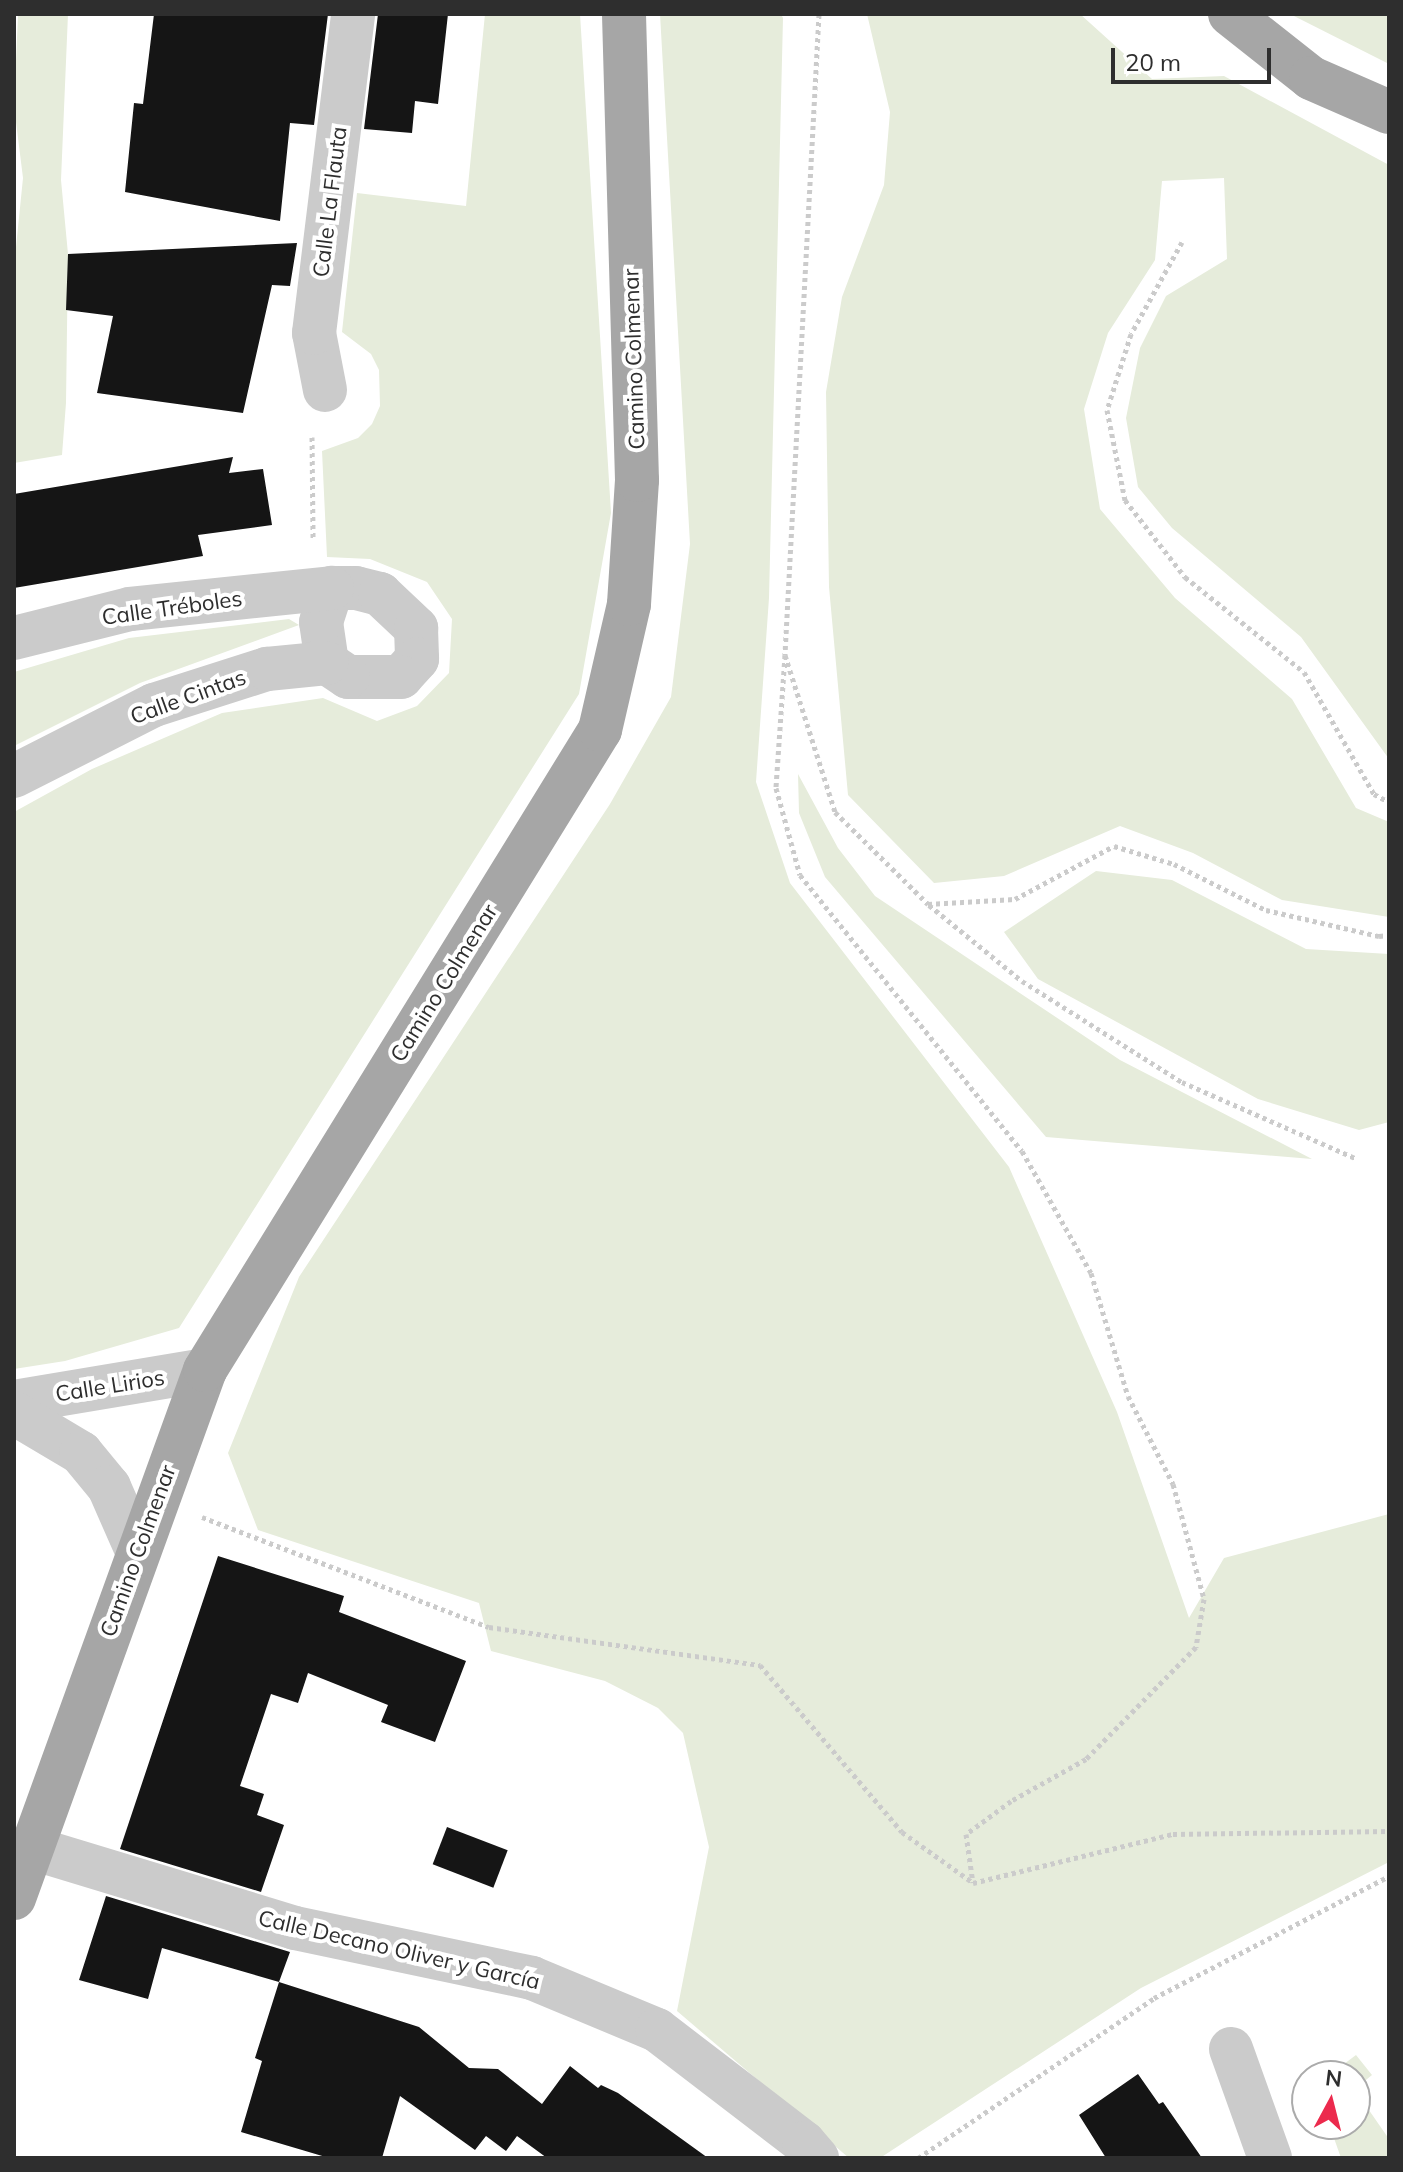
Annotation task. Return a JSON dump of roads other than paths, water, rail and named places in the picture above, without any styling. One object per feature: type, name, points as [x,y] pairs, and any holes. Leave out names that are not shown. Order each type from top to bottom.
[{"type":"main road","name":"Camino Colmenar","points":[[14,1898],[205,1370],[600,730],[629,604],[637,480],[624,14]]},
{"type":"main road","points":[[1230,14],[1311,78],[1389,112]]},
{"type":"street","name":"Calle La Flauta","points":[[325,390],[314,333],[353,14]]},
{"type":"street","name":"Calle Tréboles","points":[[14,638],[130,609],[332,588]]},
{"type":"street","points":[[332,588],[356,588],[380,594],[416,628],[417,659],[401,677],[348,677],[327,663],[321,622],[332,588]]},
{"type":"street","name":"Calle Cintas","points":[[14,776],[154,705],[267,669],[327,663]]},
{"type":"street","name":"Calle Lirios","points":[[14,1402],[205,1370]]},
{"type":"street","name":"Calle Lirios","points":[[14,1413],[81,1453],[109,1487],[138,1553]]},
{"type":"street","name":"Calle Decano Oliver y García","points":[[32,1848],[295,1928],[532,1978],[657,2030],[804,2143],[817,2158]]},
{"type":"street","points":[[1231,2049],[1270,2158]]}]
